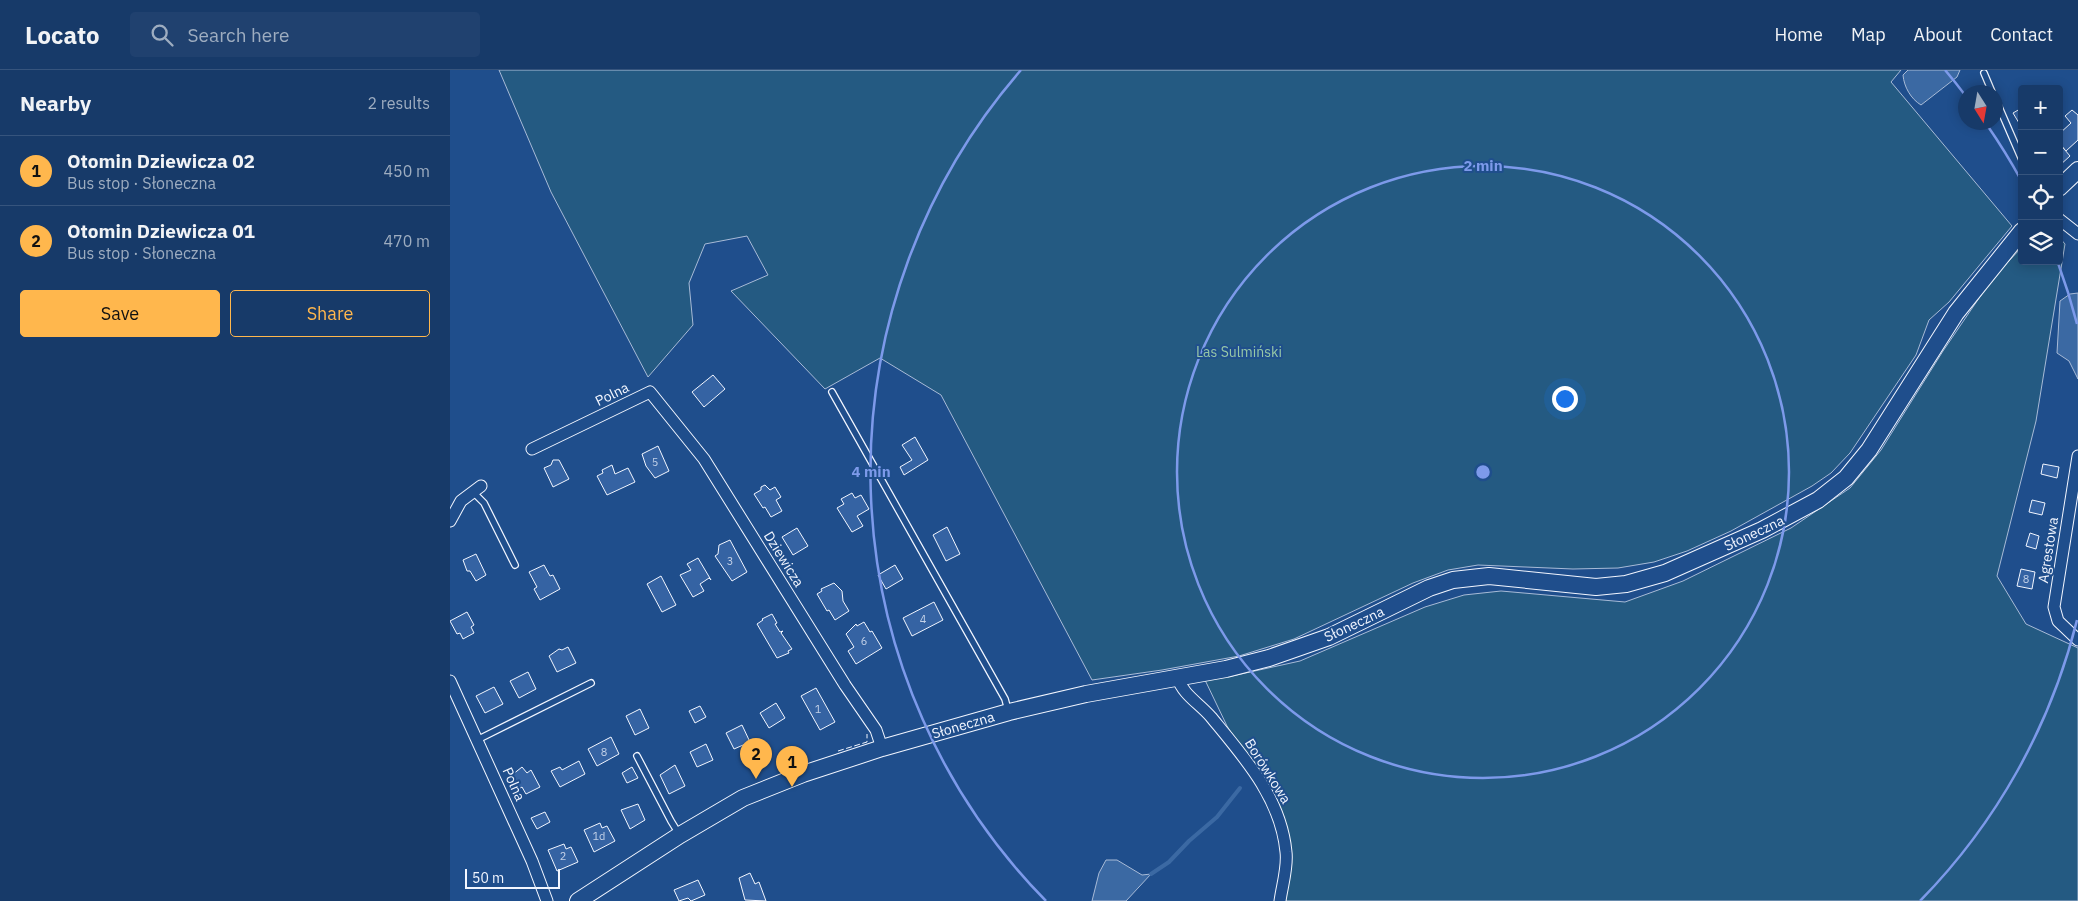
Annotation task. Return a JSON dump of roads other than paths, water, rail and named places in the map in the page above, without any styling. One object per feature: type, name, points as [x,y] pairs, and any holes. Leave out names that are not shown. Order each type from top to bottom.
[{"type":"street","points":[[2063,184],[2078,170]]},
{"type":"street","points":[[2060,220],[2078,234]]},
{"type":"street","name":"Słoneczna","points":[[578,901],[723,809],[768,788],[824,766],[882,748],[1009,712],[1086,694],[1226,669],[1269,658],[1329,637],[1430,588],[1453,580],[1489,576],[1596,586],[1626,584],[1672,571],[1786,518],[1818,500],[1852,471],[1869,450],[1956,313],[2018,235]]},
{"type":"street","name":"Polna","points":[[532,448],[650,392]]},
{"type":"street","name":"Dziewicza","points":[[650,392],[704,459],[845,685],[876,730],[882,748]]},
{"type":"street","name":"Agrestowa","points":[[2078,456],[2054,607],[2058,621],[2078,640]]},
{"type":"street","points":[[450,521],[461,501],[477,489]]},
{"type":"street","name":"Borówkowa","points":[[1177,677],[1182,690],[1203,708],[1247,760],[1281,821],[1286,854],[1280,901]]},
{"type":"street","name":"Polna","points":[[450,681],[532,861],[547,901]]},
{"type":"lane","points":[[1984,73],[1989,85]]},
{"type":"lane","points":[[2003,116],[2018,151]]},
{"type":"lane","points":[[832,392],[1005,699],[1009,712]]},
{"type":"lane","points":[[477,489],[515,566]]},
{"type":"lane","points":[[477,740],[592,683]]},
{"type":"lane","points":[[637,756],[680,835]]},
{"type":"waterway","points":[[1151,874],[1169,862],[1189,841],[1217,817],[1240,788]]},
{"type":"place","name":"Otomin Dziewicza 01","points":[[756,779]]},
{"type":"place","name":"Otomin Dziewicza 02","points":[[792,787]]},
{"type":"park label","name":"Las Sulmiński","points":[[1239,352]]}]
